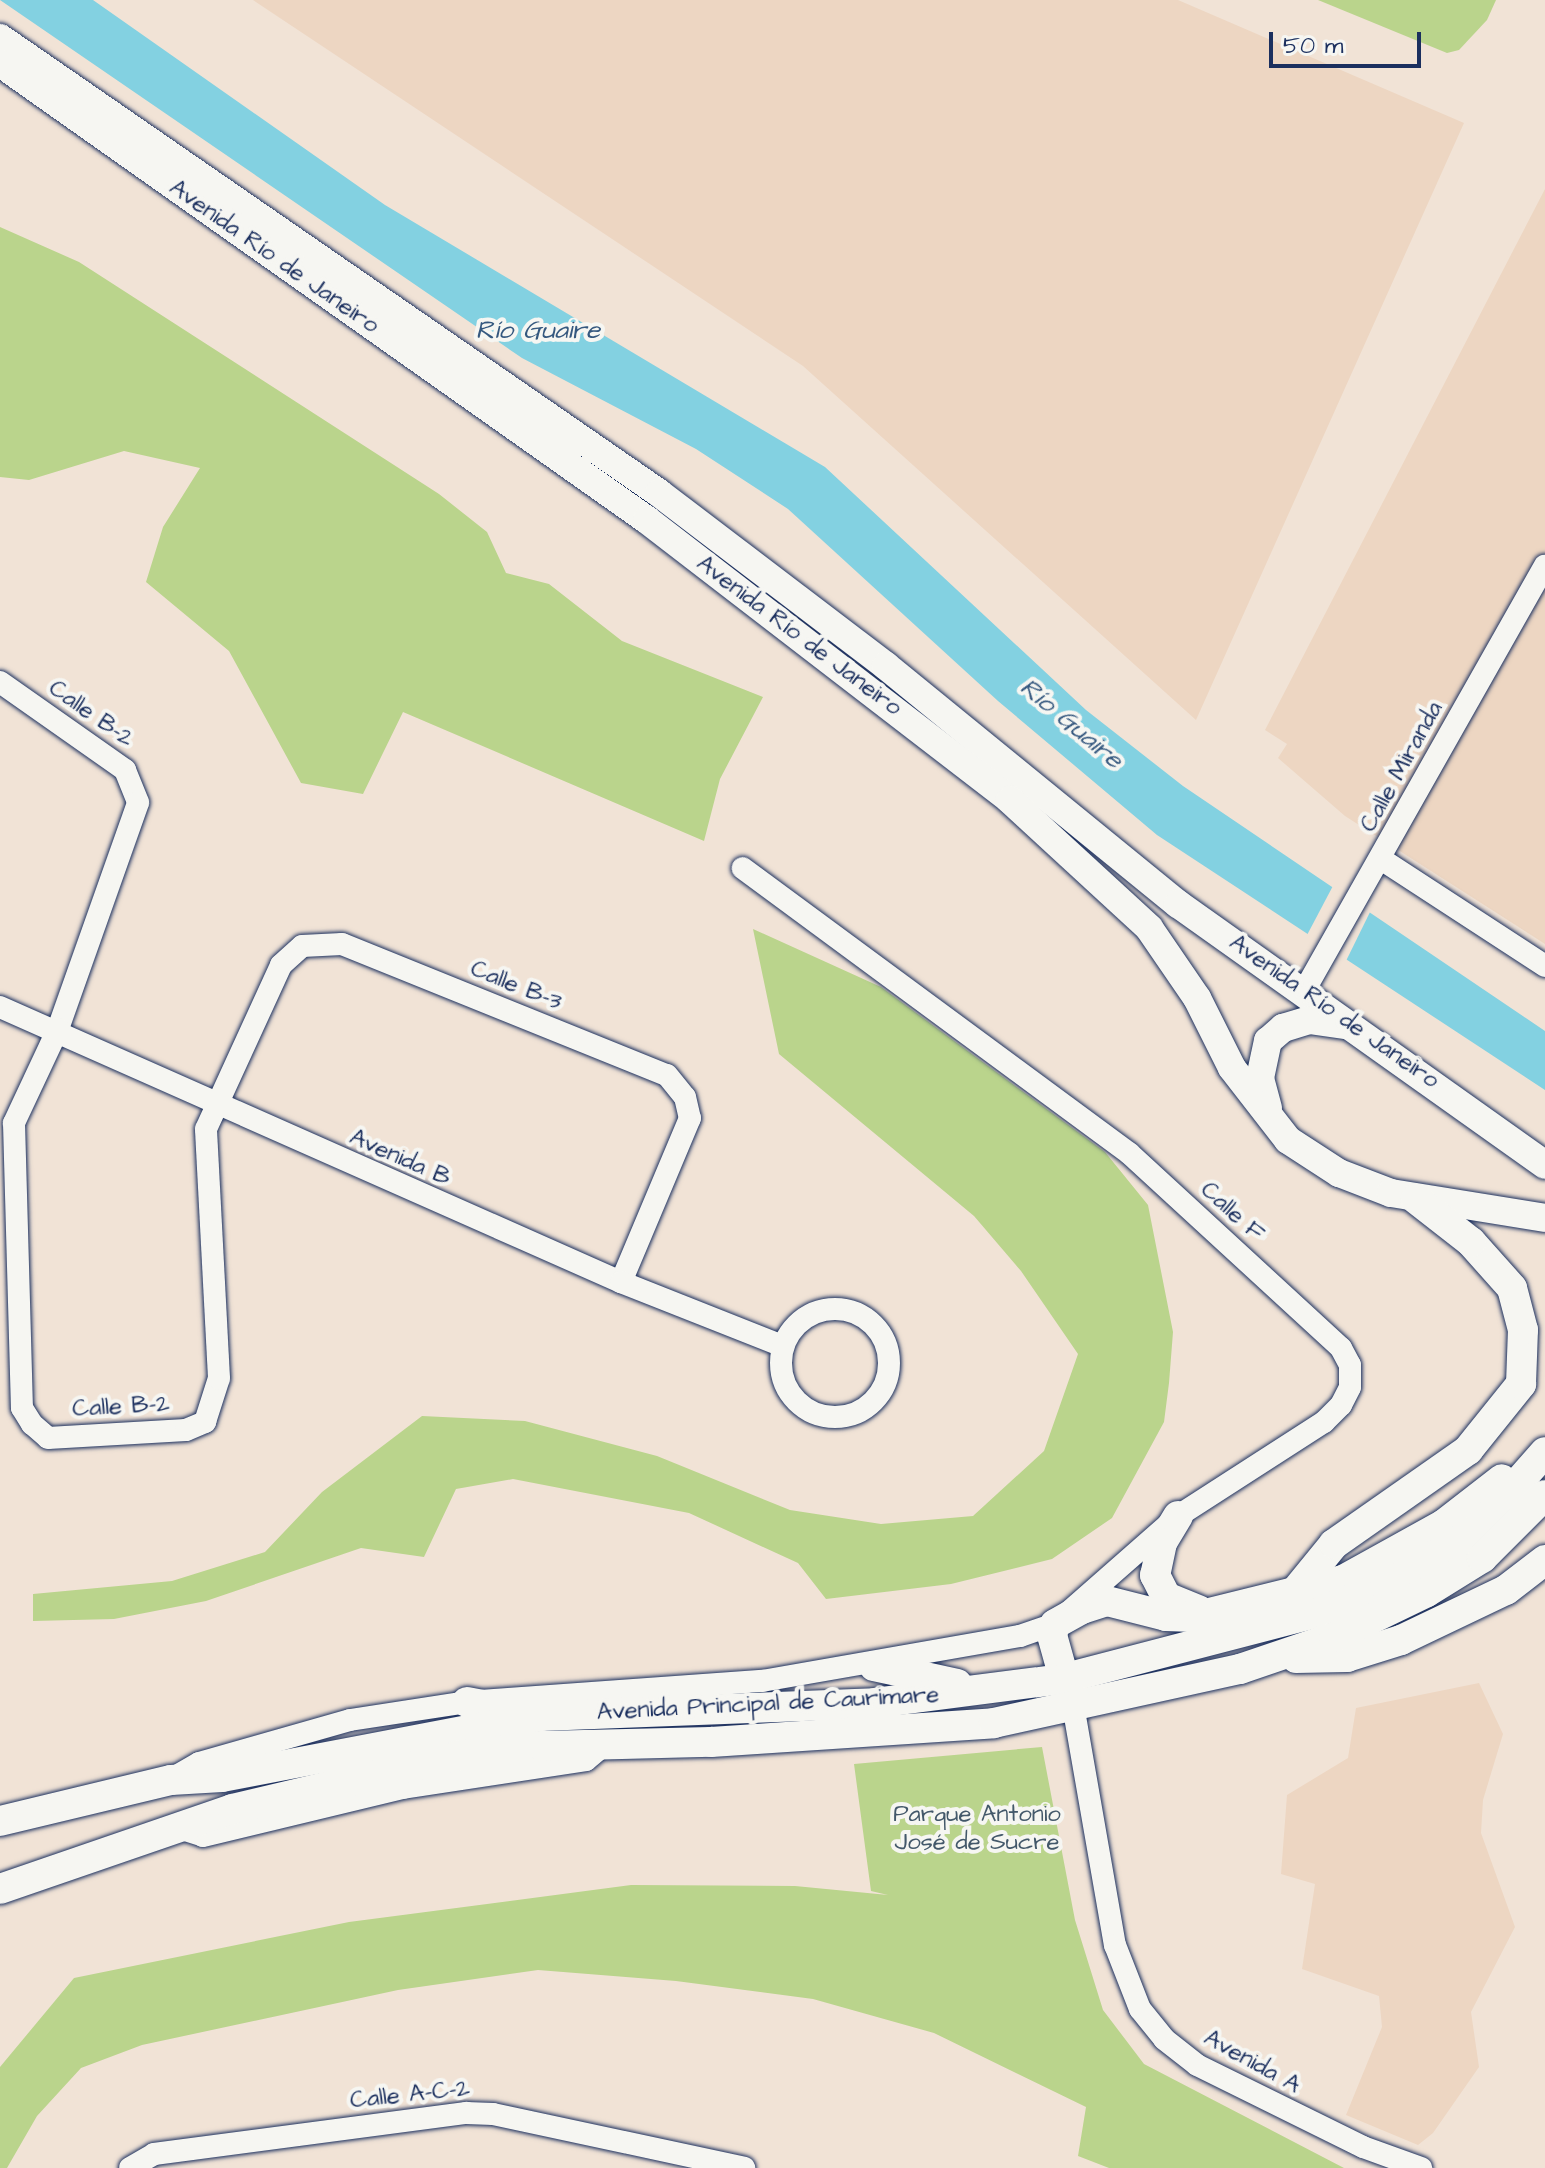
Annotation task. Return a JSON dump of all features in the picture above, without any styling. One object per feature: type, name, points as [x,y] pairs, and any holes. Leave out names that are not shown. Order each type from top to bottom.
[{"type":"main road","points":[[1294,1593],[1334,1544],[1468,1450],[1521,1384],[1523,1330],[1512,1288],[1471,1242],[1416,1199]]},
{"type":"main road","points":[[747,1709],[769,1720],[1051,1701],[1068,1692],[1052,1645],[1055,1624],[1107,1601],[1166,1616],[1212,1612],[1343,1580],[1400,1552],[1480,1499],[1545,1442]]},
{"type":"main road","name":"Avenida Principal de Caurimare","points":[[0,1889],[176,1827],[347,1778],[457,1756],[606,1743],[711,1742],[994,1723],[1068,1692],[1319,1612],[1385,1586],[1478,1528],[1545,1452]]},
{"type":"main road","name":"Avenida Principal de Caurimare","points":[[0,1821],[171,1780],[222,1777],[541,1716],[875,1703],[990,1689],[1068,1692],[1286,1656],[1397,1609],[1454,1576],[1507,1537],[1545,1495]]},
{"type":"main road","points":[[1178,1516],[1156,1561],[1159,1589],[1176,1603],[1212,1612]]},
{"type":"main road","points":[[1286,1656],[1316,1661],[1347,1657],[1401,1640],[1506,1590],[1545,1560]]},
{"type":"main road","points":[[874,1666],[990,1689]]},
{"type":"main road","points":[[467,1702],[541,1716]]},
{"type":"main road","points":[[0,1835],[42,1824],[64,1807]]},
{"type":"street","name":"Avenida Río de Janeiro","points":[[0,38],[646,484],[886,666],[1116,857],[1545,1165]]},
{"type":"street","name":"Avenida Río de Janeiro","points":[[0,63],[647,520],[1010,800],[1149,928],[1197,998],[1232,1068],[1288,1140],[1339,1173],[1416,1199],[1545,1218]]},
{"type":"street","name":"Calle Miranda","points":[[1303,993],[1545,566]]},
{"type":"street","name":"Calle B-2","points":[[0,682],[125,770],[138,803],[58,1029],[14,1123],[22,1408],[48,1438],[186,1430],[205,1422],[219,1378],[205,1161],[206,1129],[217,1107]]},
{"type":"street","points":[[1378,863],[1545,966]]},
{"type":"street","name":"Calle F","points":[[743,868],[1129,1153],[1341,1348],[1350,1365],[1350,1387],[1341,1405],[1324,1422],[1178,1516],[1055,1624]]},
{"type":"street","name":"Calle B-3","points":[[217,1107],[281,965],[302,946],[342,944],[667,1075],[685,1097],[690,1118],[621,1282]]},
{"type":"street","points":[[1273,1122],[1260,1078],[1268,1041],[1303,993]]},
{"type":"street","name":"Avenida B","points":[[0,1007],[58,1029],[217,1107],[621,1282],[783,1346]]},
{"type":"street","points":[[1268,1041],[1283,1028],[1309,1020],[1351,1026]]},
{"type":"street","points":[[846,1310],[876,1328],[886,1345],[888,1373],[880,1392],[861,1410],[827,1416],[796,1400],[785,1385],[783,1346],[808,1315],[846,1310]]},
{"type":"street","name":"Avenida Principal de Caurimare","points":[[171,1780],[199,1763],[350,1720],[467,1702],[762,1681],[874,1666],[981,1646],[1055,1624]]},
{"type":"street","name":"Avenida A","points":[[1068,1692],[1115,1945],[1140,2009],[1164,2039],[1197,2065],[1351,2142],[1421,2168]]},
{"type":"street","name":"Calle A-C-2","points":[[130,2168],[154,2154],[466,2113],[493,2114],[744,2168]]},
{"type":"shaded area","points":[[253,0],[1178,0],[1464,123],[1196,720],[803,366]]},
{"type":"shaded area","points":[[1545,189],[1545,944],[1345,816],[1278,758],[1287,744],[1265,730]]},
{"type":"shaded area","points":[[1479,1683],[1503,1734],[1483,1800],[1481,1833],[1515,1927],[1471,2012],[1479,2067],[1433,2133],[1418,2145],[1346,2115],[1382,2027],[1379,1996],[1302,1969],[1315,1884],[1281,1874],[1287,1795],[1348,1758],[1356,1708]]},
{"type":"green space","points":[[1318,0],[1496,0],[1487,20],[1459,50],[1447,53]]},
{"type":"green space","points":[[0,227],[79,262],[439,494],[487,532],[506,573],[549,584],[622,641],[763,697],[720,779],[704,841],[403,712],[363,794],[301,783],[229,651],[146,582],[163,527],[200,468],[124,451],[29,480],[0,477]]},
{"type":"green space","points":[[753,929],[881,987],[1105,1152],[1148,1205],[1173,1332],[1169,1383],[1164,1422],[1112,1518],[1052,1559],[951,1584],[826,1599],[798,1563],[689,1513],[513,1479],[456,1489],[424,1557],[361,1548],[206,1601],[114,1619],[33,1621],[33,1594],[172,1581],[265,1552],[322,1492],[422,1416],[525,1421],[657,1456],[790,1510],[881,1524],[973,1516],[1044,1451],[1078,1354],[1021,1271],[974,1216],[779,1054]]},
{"type":"green space","name":"Parque Antonio José de Sucre","points":[[1042,1747],[1075,1920],[1103,2010],[1144,2064],[1344,2168],[1109,2168],[1078,2156],[1086,2107],[934,2033],[813,1999],[676,1981],[538,1970],[398,1990],[142,2045],[81,2068],[37,2116],[7,2168],[0,2168],[0,2067],[74,1978],[349,1922],[631,1885],[795,1886],[888,1895],[871,1891],[854,1764]]},
{"type":"water","name":"Río Guaire","points":[[0,0],[93,0],[385,205],[825,467],[1086,710],[1183,786],[1545,1031],[1545,1090],[1157,835],[998,701],[788,509],[696,449],[522,358]]},
{"type":"pier","points":[[1335,882],[1372,908],[1345,963],[1306,937]]}]
